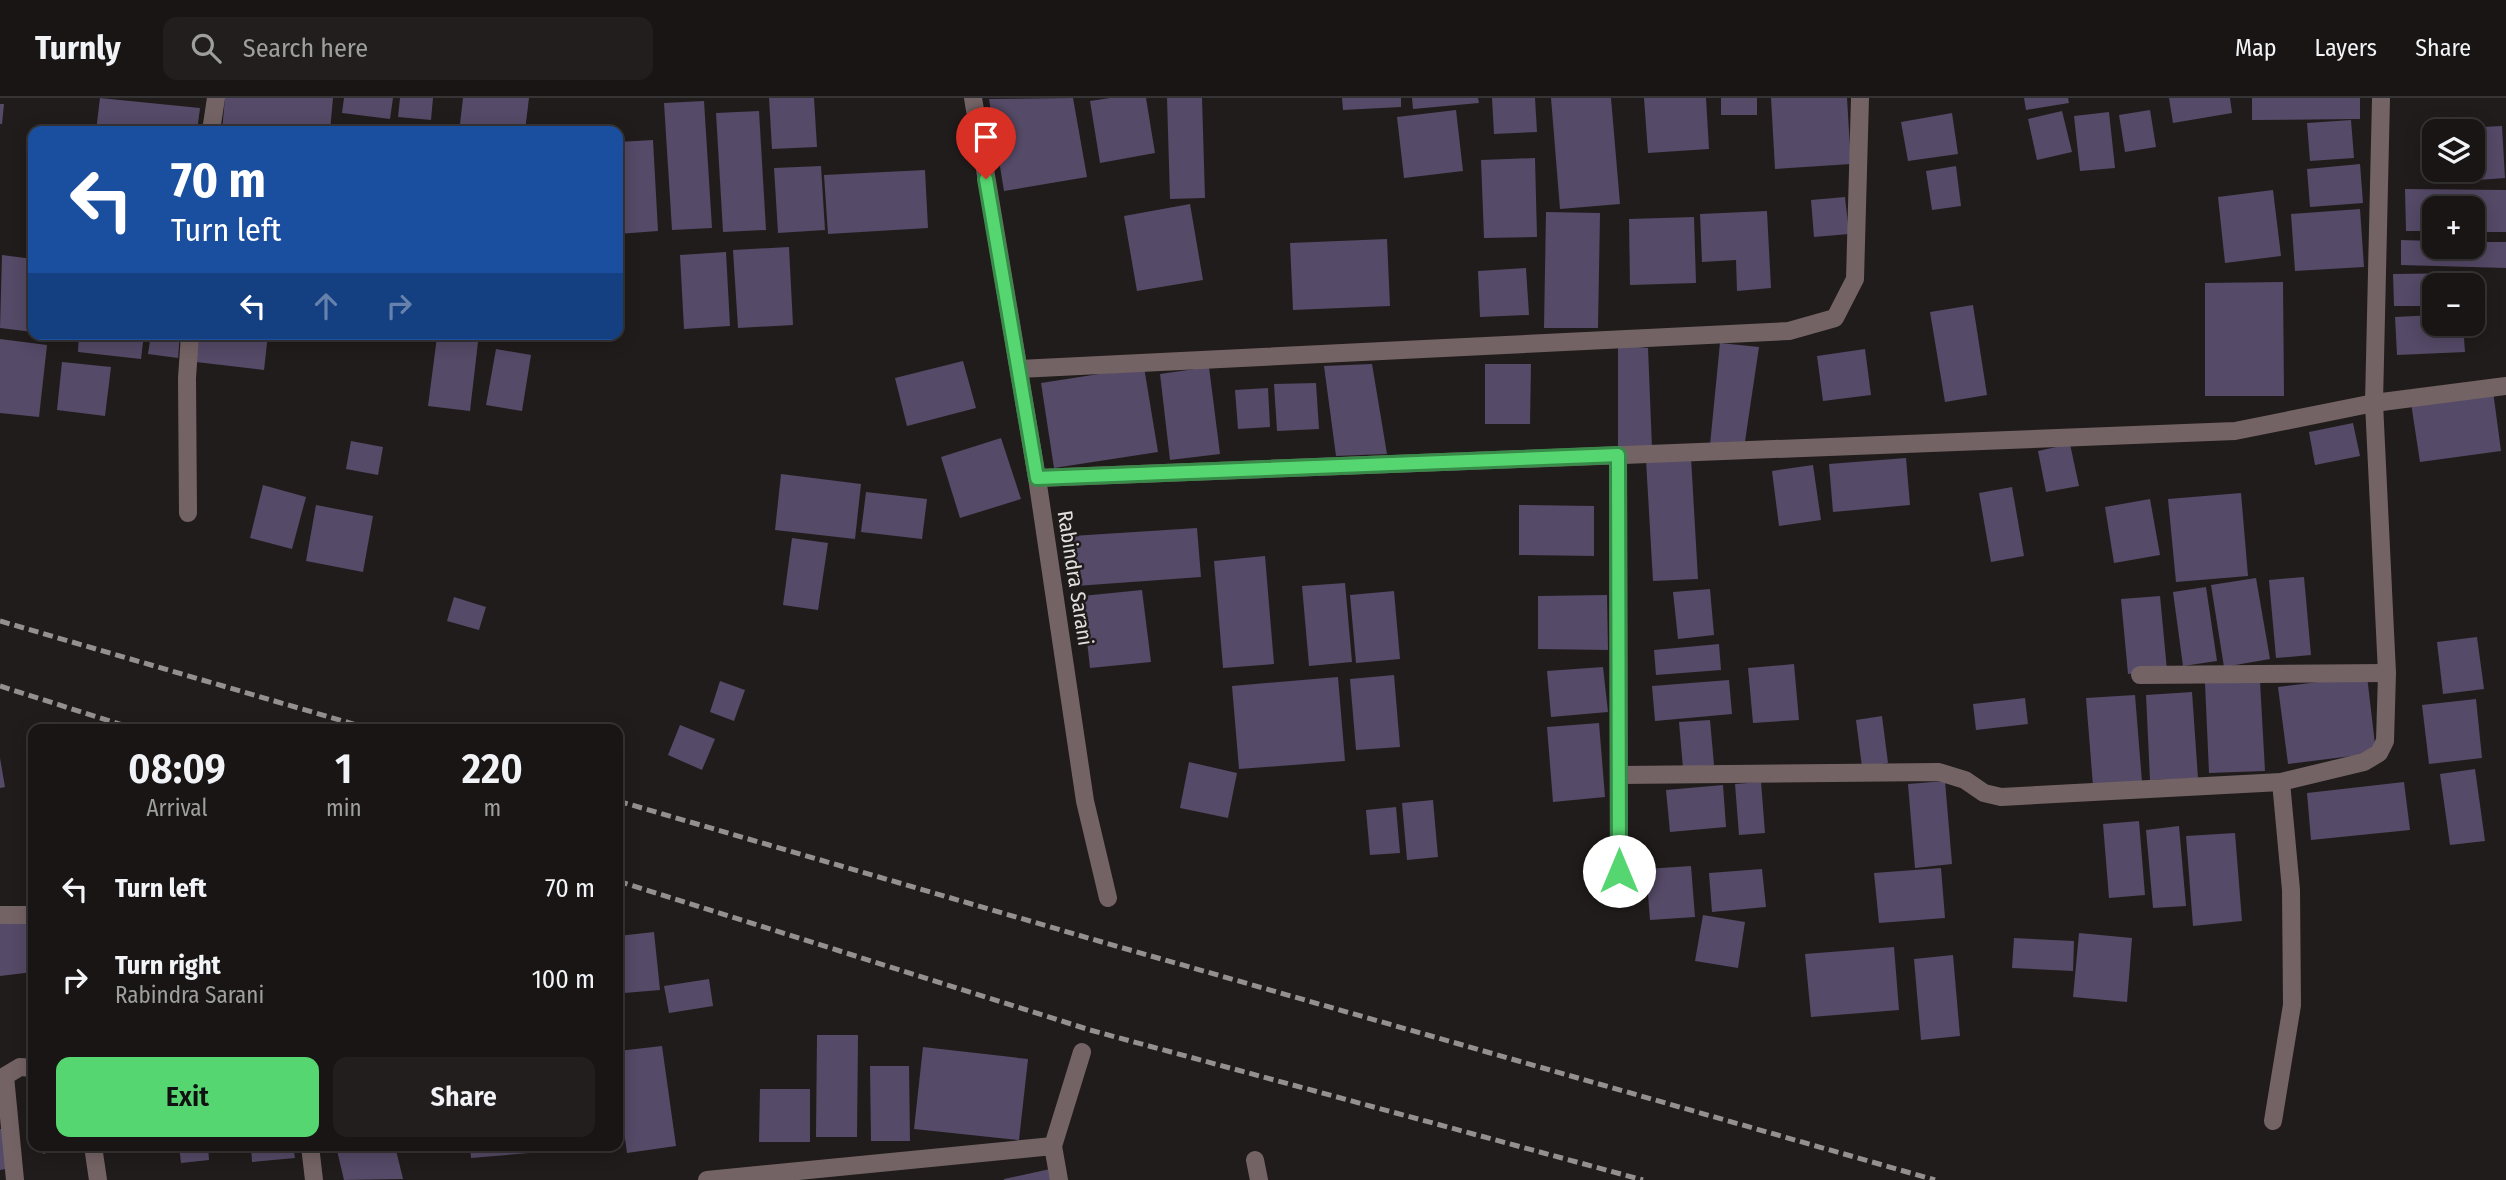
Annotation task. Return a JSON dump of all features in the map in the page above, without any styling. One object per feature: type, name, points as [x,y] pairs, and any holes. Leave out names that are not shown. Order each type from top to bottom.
[{"type":"street","points":[[212,126],[216,98]]},
{"type":"street","name":"Rabindra Sarani","points":[[973,98],[1037,478],[1086,801],[1108,898]]},
{"type":"street","points":[[1019,369],[1789,331],[1835,318],[1855,279],[1860,98]]},
{"type":"street","points":[[1619,775],[1939,772],[1965,780],[1984,793],[2001,797],[2281,782],[2364,762],[2379,753],[2385,741],[2387,673],[2374,403],[2381,98]]},
{"type":"street","points":[[188,513],[187,378],[190,340]]},
{"type":"street","points":[[1037,478],[2235,431],[2374,403],[2506,386]]},
{"type":"street","points":[[1618,455],[1619,871]]},
{"type":"street","points":[[2140,675],[2387,673]]},
{"type":"street","points":[[2273,1121],[2292,1006],[2291,890],[2281,782]]},
{"type":"street","points":[[0,915],[28,915]]},
{"type":"street","points":[[1059,1180],[1053,1146],[1082,1052]]},
{"type":"street","points":[[15,1180],[5,1076],[20,1067],[28,1068]]},
{"type":"street","points":[[707,1180],[1053,1146]]},
{"type":"street","points":[[94,1151],[99,1180]]},
{"type":"street","points":[[311,1151],[314,1180]]},
{"type":"street","points":[[1255,1160],[1259,1180]]},
{"type":"building","points":[[100,98],[200,108],[198,126],[97,126]]},
{"type":"building","points":[[225,98],[333,98],[330,126],[222,126]]},
{"type":"building","points":[[344,98],[393,98],[390,119],[342,113]]},
{"type":"building","points":[[400,98],[433,98],[431,120],[398,117]]},
{"type":"building","points":[[463,98],[529,98],[526,126],[460,124]]},
{"type":"building","points":[[769,98],[814,98],[817,147],[772,149]]},
{"type":"building","points":[[1073,98],[1087,177],[1004,191],[989,99]]},
{"type":"building","points":[[1146,98],[1155,153],[1100,163],[1090,101]]},
{"type":"building","points":[[1167,98],[1202,98],[1205,198],[1170,199]]},
{"type":"building","points":[[1342,98],[1401,98],[1401,107],[1343,110]]},
{"type":"building","points":[[1412,98],[1478,98],[1479,103],[1413,109]]},
{"type":"building","points":[[1492,98],[1535,98],[1537,132],[1494,134]]},
{"type":"building","points":[[1551,98],[1611,98],[1620,204],[1560,209]]},
{"type":"building","points":[[1644,98],[1706,98],[1709,149],[1648,153]]},
{"type":"building","points":[[1721,98],[1757,98],[1757,115],[1721,115]]},
{"type":"building","points":[[1771,98],[1847,98],[1851,164],[1775,169]]},
{"type":"building","points":[[2024,98],[2068,98],[2069,103],[2026,110]]},
{"type":"building","points":[[2169,98],[2230,98],[2232,113],[2173,123]]},
{"type":"building","points":[[2252,98],[2360,98],[2360,119],[2252,120]]},
{"type":"building","points":[[704,101],[712,228],[672,230],[664,103]]},
{"type":"building","points":[[0,104],[4,104],[2,124],[0,124]]},
{"type":"building","points":[[1456,110],[1463,171],[1404,178],[1397,117]]},
{"type":"building","points":[[2150,110],[2156,147],[2125,152],[2119,115]]},
{"type":"building","points":[[759,111],[766,230],[723,232],[716,113]]},
{"type":"building","points":[[2062,111],[2072,152],[2037,160],[2028,119]]},
{"type":"building","points":[[2109,112],[2115,168],[2080,171],[2074,116]]},
{"type":"building","points":[[1952,113],[1958,154],[1908,161],[1901,122]]},
{"type":"building","points":[[2351,120],[2354,158],[2310,161],[2307,123]]},
{"type":"building","points":[[2502,126],[2505,178],[2485,179],[2485,127]]},
{"type":"building","points":[[653,140],[658,231],[623,234],[623,142]]},
{"type":"building","points":[[1535,158],[1537,237],[1484,238],[1481,160]]},
{"type":"building","points":[[2360,164],[2363,203],[2310,207],[2307,169]]},
{"type":"building","points":[[821,166],[825,230],[778,233],[774,168]]},
{"type":"building","points":[[1956,166],[1961,206],[1932,210],[1926,171]]},
{"type":"building","points":[[925,170],[928,228],[828,234],[824,175]]},
{"type":"building","points":[[2405,189],[2506,190],[2506,232],[2485,232],[2485,196],[2422,196],[2422,231],[2406,231]]},
{"type":"building","points":[[2273,190],[2281,256],[2225,263],[2218,197]]},
{"type":"building","points":[[1845,197],[1849,234],[1814,237],[1811,200]]},
{"type":"building","points":[[1190,204],[1203,280],[1137,291],[1124,216]]},
{"type":"building","points":[[2360,209],[2364,267],[2295,271],[2291,214]]},
{"type":"building","points":[[1767,211],[1771,288],[1737,291],[1736,260],[1702,262],[1700,214]]},
{"type":"building","points":[[1546,212],[1600,213],[1598,328],[1544,328]]},
{"type":"building","points":[[1694,217],[1696,283],[1630,285],[1629,219]]},
{"type":"building","points":[[1387,239],[1390,306],[1293,310],[1290,243]]},
{"type":"building","points":[[2401,240],[2422,241],[2422,259],[2485,259],[2485,242],[2506,242],[2506,268],[2401,265]]},
{"type":"building","points":[[789,247],[793,325],[738,328],[733,250]]},
{"type":"building","points":[[726,252],[730,326],[684,329],[680,255]]},
{"type":"building","points":[[2,255],[28,258],[28,331],[0,328]]},
{"type":"building","points":[[1526,268],[1529,315],[1480,317],[1478,271]]},
{"type":"building","points":[[2393,274],[2422,274],[2422,306],[2394,306]]},
{"type":"building","points":[[2283,282],[2284,396],[2205,396],[2205,283]]},
{"type":"building","points":[[1973,305],[1987,395],[1945,402],[1930,312]]},
{"type":"building","points":[[2422,316],[2422,336],[2464,336],[2465,352],[2397,355],[2395,317]]},
{"type":"building","points":[[0,339],[47,345],[39,417],[0,413]]},
{"type":"building","points":[[79,340],[143,340],[141,359],[78,352]]},
{"type":"building","points":[[150,340],[180,340],[178,358],[148,354]]},
{"type":"building","points":[[198,340],[267,340],[264,370],[196,362]]},
{"type":"building","points":[[437,340],[478,342],[470,411],[428,406]]},
{"type":"building","points":[[1720,343],[1759,347],[1744,448],[1710,445]]},
{"type":"building","points":[[1618,345],[1648,348],[1652,448],[1618,447]]},
{"type":"building","points":[[496,349],[531,355],[522,411],[486,405]]},
{"type":"building","points":[[1865,349],[1871,395],[1823,401],[1817,356]]},
{"type":"building","points":[[963,361],[976,408],[907,426],[895,378]]},
{"type":"building","points":[[62,362],[111,367],[105,416],[57,410]]},
{"type":"building","points":[[1372,364],[1387,454],[1336,456],[1324,366]]},
{"type":"building","points":[[1485,364],[1531,364],[1530,424],[1485,424]]},
{"type":"building","points":[[1144,367],[1158,452],[1054,468],[1041,383]]},
{"type":"building","points":[[1209,367],[1220,454],[1170,460],[1160,374]]},
{"type":"building","points":[[1316,383],[1319,429],[1277,431],[1274,384]]},
{"type":"building","points":[[1268,388],[1270,427],[1238,429],[1235,390]]},
{"type":"building","points":[[2493,391],[2501,451],[2420,462],[2411,403]]},
{"type":"building","points":[[2353,423],[2360,456],[2315,465],[2309,432]]},
{"type":"building","points":[[1001,438],[1021,499],[960,518],[941,457]]},
{"type":"building","points":[[351,441],[383,447],[378,475],[346,469]]},
{"type":"building","points":[[2070,444],[2079,486],[2046,492],[2038,451]]},
{"type":"building","points":[[1691,457],[1698,579],[1653,581],[1646,460]]},
{"type":"building","points":[[1906,458],[1910,505],[1833,512],[1829,464]]},
{"type":"building","points":[[1813,465],[1821,520],[1779,526],[1772,471]]},
{"type":"building","points":[[781,474],[861,484],[855,539],[775,530]]},
{"type":"building","points":[[263,485],[306,497],[292,549],[250,538]]},
{"type":"building","points":[[2012,487],[2024,556],[1991,562],[1979,493]]},
{"type":"building","points":[[866,492],[927,499],[922,539],[861,532]]},
{"type":"building","points":[[2241,493],[2248,576],[2176,582],[2168,499]]},
{"type":"building","points":[[2150,499],[2160,555],[2114,563],[2105,507]]},
{"type":"building","points":[[316,505],[373,516],[363,572],[306,561]]},
{"type":"building","points":[[1519,505],[1594,506],[1594,556],[1519,555]]},
{"type":"building","points":[[1197,528],[1201,577],[1076,586],[1072,536]]},
{"type":"building","points":[[792,538],[828,543],[818,610],[783,605]]},
{"type":"building","points":[[1265,556],[1274,664],[1223,668],[1214,561]]},
{"type":"building","points":[[2304,577],[2311,655],[2276,658],[2269,580]]},
{"type":"building","points":[[2256,578],[2270,659],[2224,667],[2211,585]]},
{"type":"building","points":[[1345,583],[1352,662],[1309,666],[1302,586]]},
{"type":"building","points":[[2206,587],[2217,661],[2183,666],[2173,592]]},
{"type":"building","points":[[1710,589],[1714,635],[1678,639],[1673,592]]},
{"type":"building","points":[[1142,590],[1151,662],[1090,668],[1082,596]]},
{"type":"building","points":[[1394,591],[1400,659],[1356,663],[1350,595]]},
{"type":"building","points":[[1607,595],[1608,650],[1538,649],[1538,596]]},
{"type":"building","points":[[2160,596],[2167,670],[2128,674],[2121,599]]},
{"type":"building","points":[[454,597],[486,607],[479,630],[447,621]]},
{"type":"building","points":[[2477,637],[2484,689],[2443,694],[2437,642]]},
{"type":"building","points":[[1719,644],[1721,670],[1656,675],[1654,650]]},
{"type":"building","points":[[1794,664],[1799,720],[1753,723],[1748,668]]},
{"type":"building","points":[[1603,667],[1608,712],[1551,717],[1547,671]]},
{"type":"building","points":[[1394,675],[1400,747],[1356,750],[1350,679]]},
{"type":"building","points":[[2367,676],[2376,753],[2288,764],[2278,687]]},
{"type":"building","points":[[1338,677],[1345,761],[1239,769],[1232,686]]},
{"type":"building","points":[[1729,680],[1732,714],[1655,721],[1652,686]]},
{"type":"building","points":[[720,681],[745,690],[734,721],[710,712]]},
{"type":"building","points":[[2260,681],[2265,771],[2209,773],[2205,683]]},
{"type":"building","points":[[2192,692],[2198,778],[2150,780],[2146,695]]},
{"type":"building","points":[[2135,695],[2142,782],[2093,786],[2086,698]]},
{"type":"building","points":[[2025,698],[2028,724],[1976,730],[1973,704]]},
{"type":"building","points":[[2476,699],[2482,758],[2429,764],[2422,705]]},
{"type":"building","points":[[1882,716],[1888,763],[1862,767],[1856,720]]},
{"type":"building","points":[[1710,720],[1714,765],[1683,768],[1679,722]]},
{"type":"building","points":[[1599,723],[1605,797],[1553,802],[1547,727]]},
{"type":"building","points":[[680,725],[715,739],[702,770],[668,755]]},
{"type":"building","points":[[0,758],[5,787],[0,788]]},
{"type":"building","points":[[1189,762],[1237,773],[1228,818],[1180,808]]},
{"type":"building","points":[[2475,769],[2485,841],[2450,845],[2440,774]]},
{"type":"building","points":[[1945,781],[1952,864],[1915,868],[1908,784]]},
{"type":"building","points":[[1761,782],[1765,833],[1739,835],[1735,784]]},
{"type":"building","points":[[2404,782],[2410,830],[2311,840],[2307,793]]},
{"type":"building","points":[[1723,785],[1726,827],[1670,832],[1666,790]]},
{"type":"building","points":[[1433,800],[1438,857],[1407,860],[1402,803]]},
{"type":"building","points":[[1396,807],[1400,853],[1370,855],[1366,810]]},
{"type":"building","points":[[2139,821],[2145,895],[2109,898],[2103,824]]},
{"type":"building","points":[[2179,826],[2186,906],[2153,908],[2146,830]]},
{"type":"building","points":[[2235,833],[2242,921],[2193,926],[2186,836]]},
{"type":"building","points":[[1691,866],[1695,917],[1650,920],[1646,869]]},
{"type":"building","points":[[1941,868],[1945,918],[1879,923],[1874,873]]},
{"type":"building","points":[[1762,869],[1766,907],[1712,912],[1709,873]]},
{"type":"building","points":[[1703,915],[1745,922],[1738,968],[1695,961]]},
{"type":"building","points":[[28,917],[28,973],[0,976],[0,920]]},
{"type":"building","points":[[654,932],[660,990],[624,993],[623,935]]},
{"type":"building","points":[[2079,933],[2132,938],[2127,1002],[2073,997]]},
{"type":"building","points":[[2014,938],[2074,941],[2073,971],[2012,968]]},
{"type":"building","points":[[1894,947],[1899,1010],[1811,1017],[1805,954]]},
{"type":"building","points":[[1953,955],[1960,1036],[1921,1040],[1914,959]]},
{"type":"building","points":[[709,979],[713,1006],[669,1013],[664,986]]},
{"type":"building","points":[[817,1035],[858,1035],[857,1137],[816,1137]]},
{"type":"building","points":[[662,1046],[676,1146],[627,1153],[623,1123],[623,1050]]},
{"type":"building","points":[[923,1047],[1028,1059],[1019,1140],[914,1129]]},
{"type":"building","points":[[870,1066],[909,1066],[910,1141],[871,1141]]},
{"type":"building","points":[[760,1089],[810,1089],[810,1142],[759,1142]]},
{"type":"building","points":[[7,1128],[12,1168],[0,1170],[0,1129]]},
{"type":"building","points":[[180,1151],[208,1151],[209,1160],[181,1163]]},
{"type":"building","points":[[251,1151],[294,1151],[295,1158],[252,1162]]},
{"type":"building","points":[[337,1151],[396,1151],[403,1179],[344,1180]]},
{"type":"building","points":[[470,1151],[529,1151],[529,1153],[471,1158]]},
{"type":"building","points":[[1050,1169],[1053,1180],[1004,1180],[1004,1179]]},
{"type":"railway","points":[[0,621],[353,724]]},
{"type":"railway","points":[[0,686],[119,724]]},
{"type":"railway","points":[[623,802],[1935,1180]]},
{"type":"railway","points":[[623,883],[1090,1030],[1643,1180]]},
{"type":"route","points":[[986,179],[1037,478],[1618,455],[1619,871]]}]
